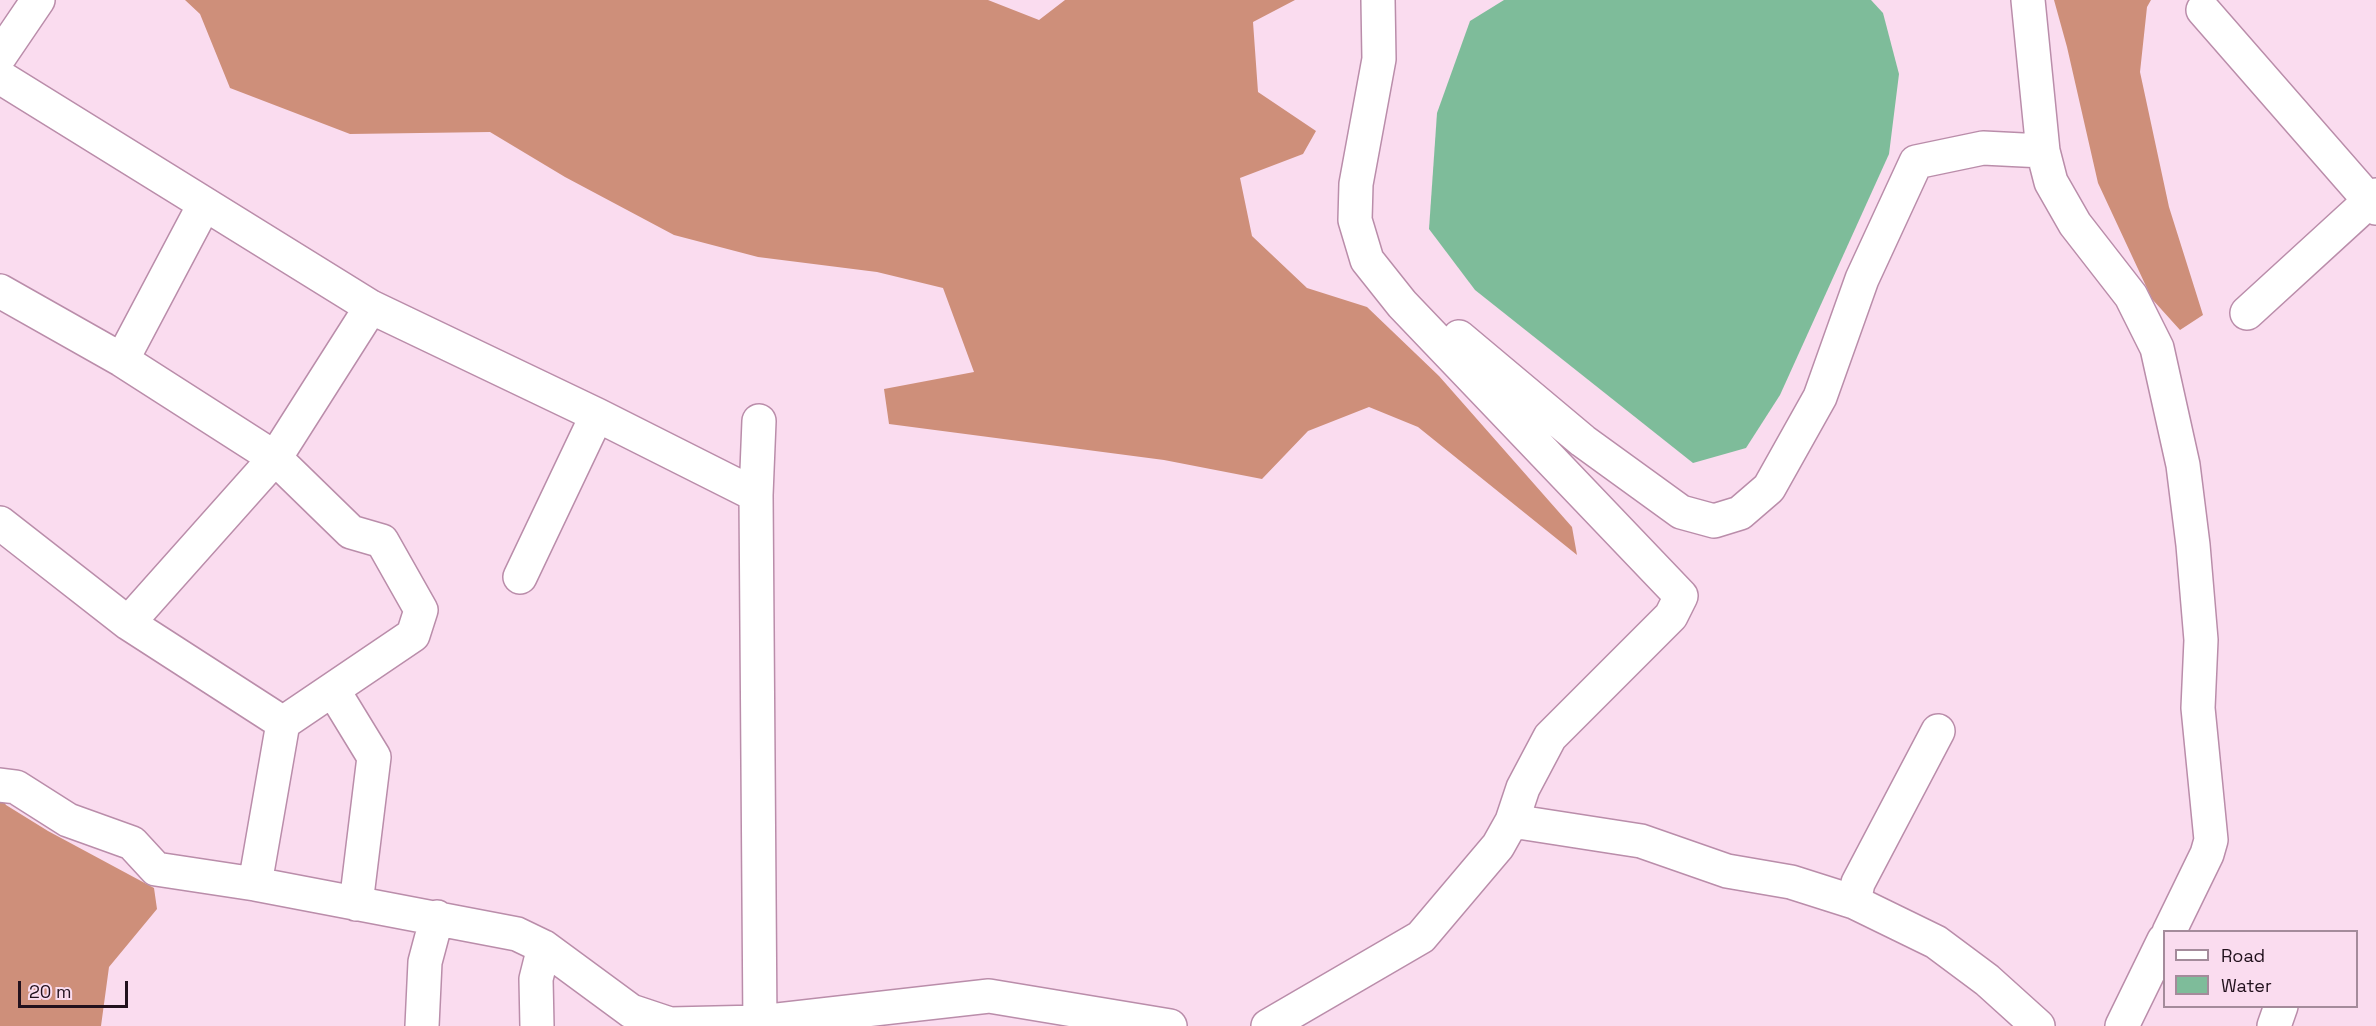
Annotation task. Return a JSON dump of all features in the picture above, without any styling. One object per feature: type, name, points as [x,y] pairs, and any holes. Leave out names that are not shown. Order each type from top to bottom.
[{"type":"street","points":[[0,56],[38,0]]},
{"type":"street","points":[[1268,1026],[1421,937],[1498,846],[1512,821],[1523,788],[1550,737],[1671,616],[1681,596],[1402,303],[1368,260],[1355,220],[1359,161],[1379,59],[1378,0]]},
{"type":"street","points":[[2028,0],[2043,151],[2051,182],[2075,224],[2131,296],[2157,348],[2183,465],[2200,628],[2198,708],[2211,840],[2207,854],[2170,930]]},
{"type":"street","points":[[2203,10],[2374,201],[2247,313]]},
{"type":"street","points":[[0,77],[371,307],[597,415],[756,495]]},
{"type":"street","points":[[1402,303],[1439,320],[1583,441],[1681,512],[1714,520],[1740,513],[1768,488],[1820,397],[1862,279],[1916,162],[1983,148],[2043,151]]},
{"type":"street","points":[[122,360],[204,205]]},
{"type":"street","points":[[0,291],[122,360],[275,458],[351,532],[382,541],[422,610],[413,635],[283,723],[255,884]]},
{"type":"street","points":[[128,623],[275,458],[371,307]]},
{"type":"street","points":[[520,577],[597,415]]},
{"type":"street","points":[[759,422],[756,495],[760,1024]]},
{"type":"street","points":[[0,523],[128,623],[283,723]]},
{"type":"street","points":[[333,690],[374,757],[356,904]]},
{"type":"street","points":[[1854,902],[1858,883],[1938,731]]},
{"type":"street","points":[[0,785],[16,787],[68,820],[132,843],[156,869],[255,884],[517,934],[544,947],[631,1011],[670,1024],[760,1024],[989,996],[1040,1015],[1156,1025]]},
{"type":"street","points":[[1512,821],[1641,841],[1727,871],[1791,882],[1854,902],[1936,942],[1987,980],[2038,1026]]},
{"type":"street","points":[[422,1026],[425,962],[436,917]]},
{"type":"street","points":[[2122,1026],[2163,942]]},
{"type":"street","points":[[537,1026],[536,979],[544,947]]},
{"type":"street","points":[[2274,1026],[2280,1008]]},
{"type":"shaded area","points":[[185,0],[988,0],[1039,20],[1065,0],[1295,0],[1253,22],[1258,92],[1316,131],[1303,154],[1240,178],[1252,236],[1307,288],[1367,307],[1439,376],[1572,527],[1577,555],[1418,427],[1369,407],[1308,431],[1262,479],[1164,460],[889,424],[884,389],[974,372],[943,288],[877,272],[758,257],[674,235],[565,177],[490,132],[350,134],[230,88],[200,14]]},
{"type":"shaded area","points":[[2054,0],[2151,0],[2147,7],[2140,72],[2169,207],[2203,315],[2180,330],[2152,299],[2098,183]]},
{"type":"shaded area","points":[[0,796],[6,805],[48,831],[154,888],[157,909],[109,967],[101,1026],[0,1026]]},
{"type":"water","points":[[1504,0],[1871,0],[1883,13],[1899,74],[1889,154],[1780,395],[1746,448],[1693,463],[1475,290],[1429,229],[1437,113],[1470,21]]}]
